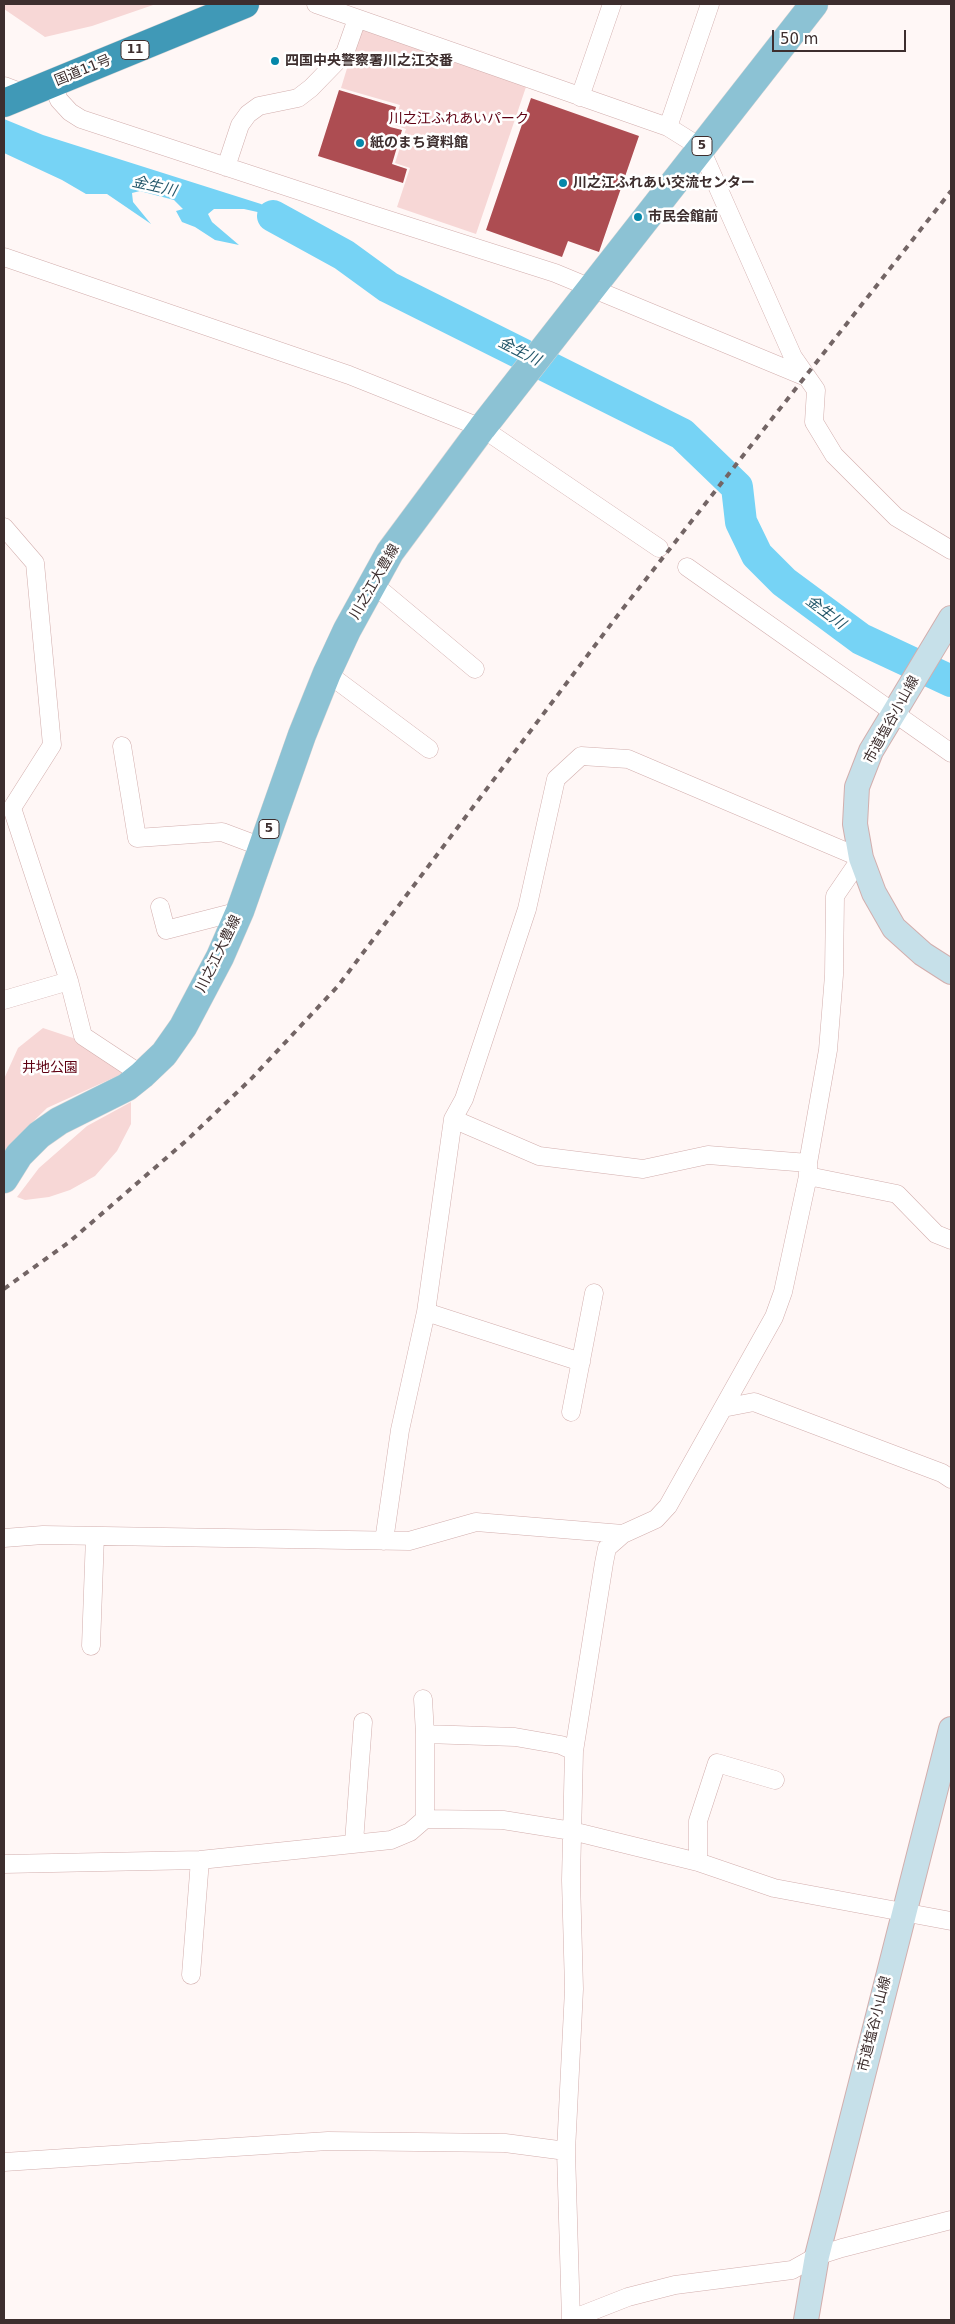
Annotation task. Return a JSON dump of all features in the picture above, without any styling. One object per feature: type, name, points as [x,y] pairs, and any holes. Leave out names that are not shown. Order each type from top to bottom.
[{"type":"highway","name":"国道11号","points":[[11,94],[52,84],[245,4]]},
{"type":"main road","name":"川之江大豊線","points":[[4,1179],[19,1155],[39,1135],[59,1121],[127,1086],[142,1076],[164,1054],[183,1027],[220,957],[240,911],[302,735],[327,673],[372,583],[406,531],[482,428],[700,147],[814,4]]},
{"type":"street","points":[[316,4],[668,127],[700,147],[793,357],[816,390],[814,422],[834,455],[896,517],[951,550]]},
{"type":"street","points":[[580,96],[612,4]]},
{"type":"street","points":[[668,127],[710,4]]},
{"type":"street","points":[[226,167],[240,125],[248,114],[260,106],[298,98],[312,88],[345,53],[356,19]]},
{"type":"street","points":[[52,84],[64,106],[81,119],[555,272],[591,289],[806,377]]},
{"type":"street","points":[[4,257],[349,375],[482,428],[659,548]]},
{"type":"street","points":[[4,527],[35,563],[52,745],[12,808],[69,981],[83,1036],[142,1076]]},
{"type":"street","points":[[687,567],[897,708],[951,753]]},
{"type":"street","points":[[372,583],[475,669]]},
{"type":"street","name":"市道塩谷小山線","points":[[951,618],[871,751],[857,787],[855,824],[860,858],[874,892],[894,928],[924,954],[951,972]]},
{"type":"street","points":[[327,673],[429,748]]},
{"type":"street","points":[[122,746],[137,838],[222,832],[262,847]]},
{"type":"street","points":[[384,1541],[400,1430],[426,1312],[453,1119],[464,1099],[527,909],[556,779],[581,756],[628,759],[860,858],[835,896],[834,975],[828,1050],[808,1169],[783,1292],[774,1317],[668,1506],[656,1519],[623,1534],[607,1548],[574,1751],[570,1880],[574,1989],[566,2152],[571,2319],[628,2297],[675,2285],[792,2270],[817,2256],[951,2220]]},
{"type":"street","points":[[160,907],[166,930],[240,911]]},
{"type":"street","points":[[4,1000],[69,981]]},
{"type":"street","points":[[453,1119],[539,1156],[643,1169],[708,1155],[808,1169],[897,1194],[936,1234],[951,1240]]},
{"type":"street","points":[[571,1412],[594,1293]]},
{"type":"street","points":[[426,1312],[581,1362]]},
{"type":"street","points":[[723,1408],[754,1402],[942,1473],[951,1479]]},
{"type":"street","points":[[4,1538],[43,1535],[409,1541],[476,1522],[623,1534]]},
{"type":"street","points":[[91,1646],[95,1536]]},
{"type":"street","points":[[423,1699],[425,1819]]},
{"type":"street","points":[[354,1842],[363,1722]]},
{"type":"street","points":[[425,1734],[515,1737],[561,1745],[574,1751]]},
{"type":"street","name":"市道塩谷小山線","points":[[806,2320],[817,2256],[903,1913],[950,1738]]},
{"type":"street","points":[[698,1862],[698,1821],[717,1763],[775,1780]]},
{"type":"street","points":[[4,1864],[200,1860],[354,1842],[391,1840],[410,1832],[425,1819],[503,1820],[572,1831],[698,1862],[774,1888],[951,1921]]},
{"type":"street","points":[[191,1975],[200,1860]]},
{"type":"street","points":[[4,2162],[328,2141],[505,2143],[566,2152]]},
{"type":"green space","points":[[4,4],[156,4],[92,26],[45,37],[4,9]]},
{"type":"green space","name":"川之江ふれあいパーク","points":[[360,26],[527,84],[476,234],[397,207],[410,168],[395,163],[406,129],[394,125],[400,105],[341,88]]},
{"type":"green space","name":"井地公園","points":[[43,1028],[76,1039],[124,1073],[47,1108],[14,1140],[4,1153],[4,1079],[18,1048]]},
{"type":"green space","points":[[131,1102],[131,1124],[117,1151],[95,1176],[70,1190],[49,1197],[25,1200],[17,1197],[39,1168],[87,1126]]},
{"type":"water","points":[[4,119],[43,135],[261,204],[362,262],[262,213],[244,209],[214,209],[208,214],[212,222],[239,245],[215,240],[195,227],[182,222],[176,211],[183,209],[174,200],[140,191],[132,193],[133,202],[151,224],[107,194],[86,194],[62,180],[4,153]]},
{"type":"building","name":"紙のまち資料館","points":[[339,90],[396,107],[390,127],[402,130],[392,164],[407,169],[403,183],[318,156]]},
{"type":"building","name":"川之江ふれあい交流センター","points":[[531,98],[639,136],[599,252],[568,241],[562,257],[486,230]]},
{"type":"waterway","name":"金生川","points":[[273,216],[344,255],[388,287],[682,434],[737,487],[741,522],[757,555],[784,582],[861,639],[951,681]]},
{"type":"railway","points":[[4,1289],[68,1243],[187,1140],[251,1079],[338,986],[621,611],[951,191]]},
{"type":"place","name":"四国中央警察署川之江交番","points":[[275,61]]},
{"type":"place","name":"紙のまち資料館","points":[[360,143]]},
{"type":"place","name":"川之江ふれあい交流センター","points":[[563,183]]},
{"type":"place","name":"市民会館前","points":[[638,217]]}]
